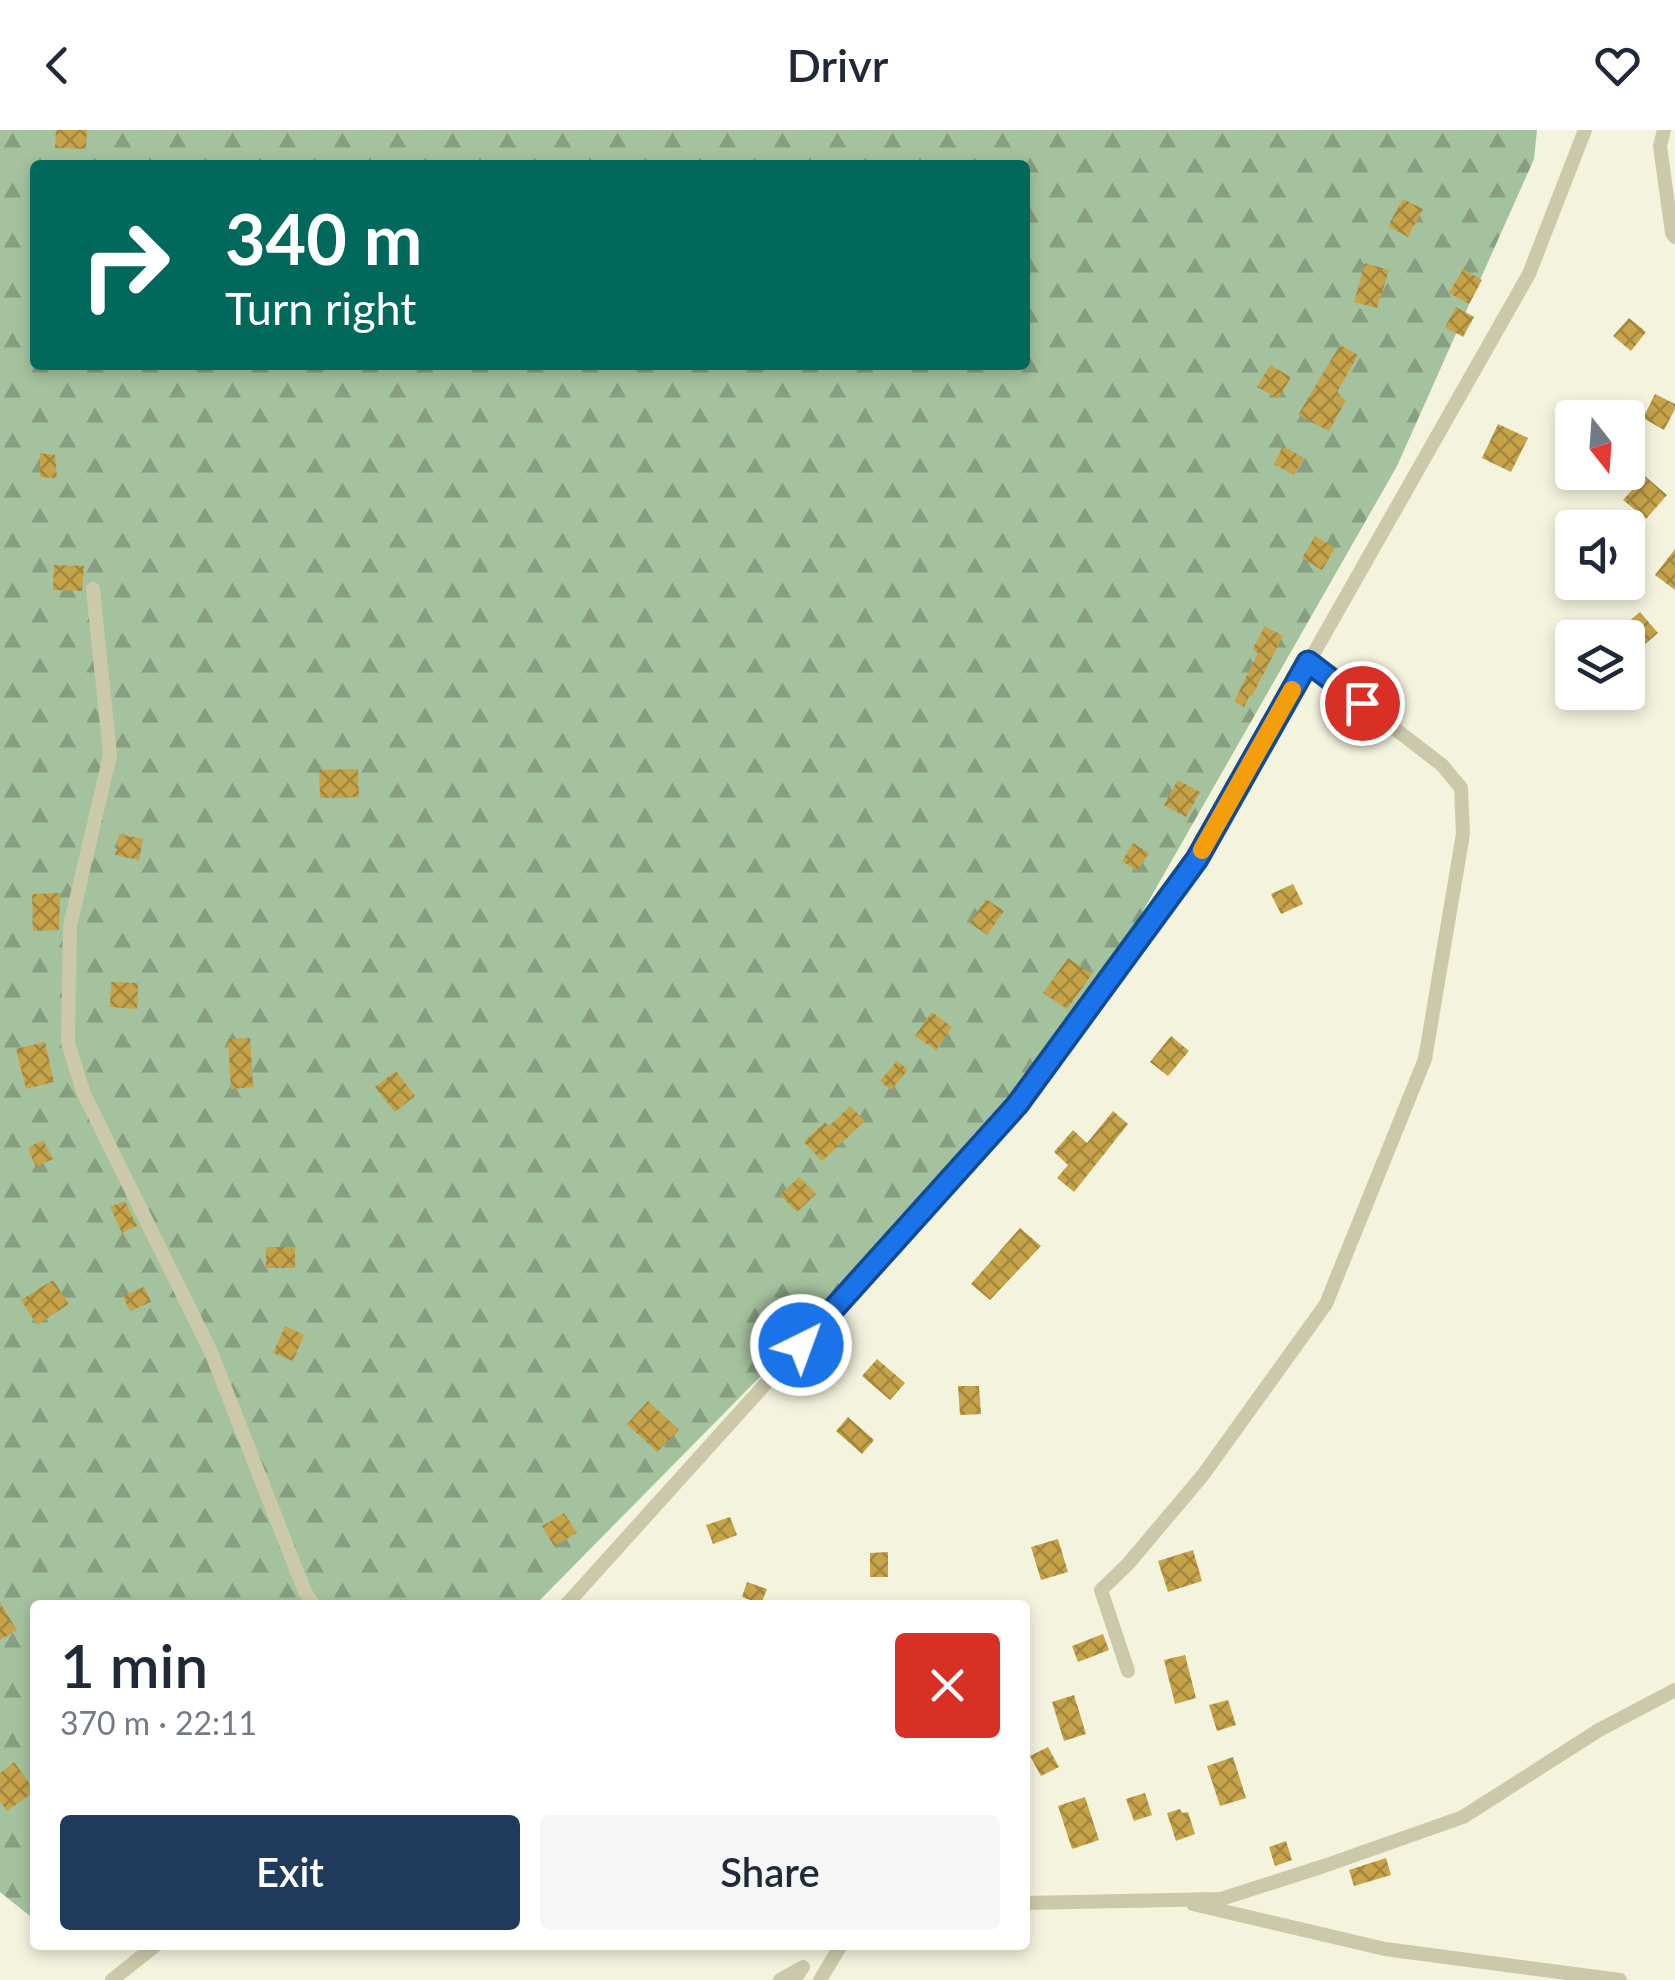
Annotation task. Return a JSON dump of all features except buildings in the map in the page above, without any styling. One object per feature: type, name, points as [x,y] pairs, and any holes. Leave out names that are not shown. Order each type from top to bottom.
[{"type":"street","points":[[571,1600],[1017,1105],[1197,859],[1529,274],[1585,130]]},
{"type":"street","points":[[1664,130],[1660,146],[1675,237]]},
{"type":"street","points":[[93,588],[110,755],[70,926],[68,1043],[84,1094],[210,1352],[311,1600]]},
{"type":"street","points":[[1128,1671],[1101,1590],[1128,1564],[1202,1475],[1326,1304],[1425,1059],[1463,834],[1461,788],[1442,765],[1308,662]]},
{"type":"street","points":[[1030,1903],[1221,1899],[1324,1866],[1462,1817],[1599,1730],[1675,1690]]},
{"type":"street","points":[[1173,1900],[1385,1949],[1620,1980]]},
{"type":"street","points":[[112,1980],[150,1950]]},
{"type":"street","points":[[820,1980],[838,1950]]},
{"type":"street","points":[[780,1980],[803,1966],[794,1980]]},
{"type":"green space","points":[[0,130],[1537,130],[1534,159],[1397,466],[1071,1037],[812,1324],[540,1600],[30,1600],[30,1916],[0,1892]]},
{"type":"slow traffic","points":[[1202,850],[1292,690]]},
{"type":"route","points":[[801,1345],[1017,1105],[1197,859],[1308,662],[1362,703]]}]
